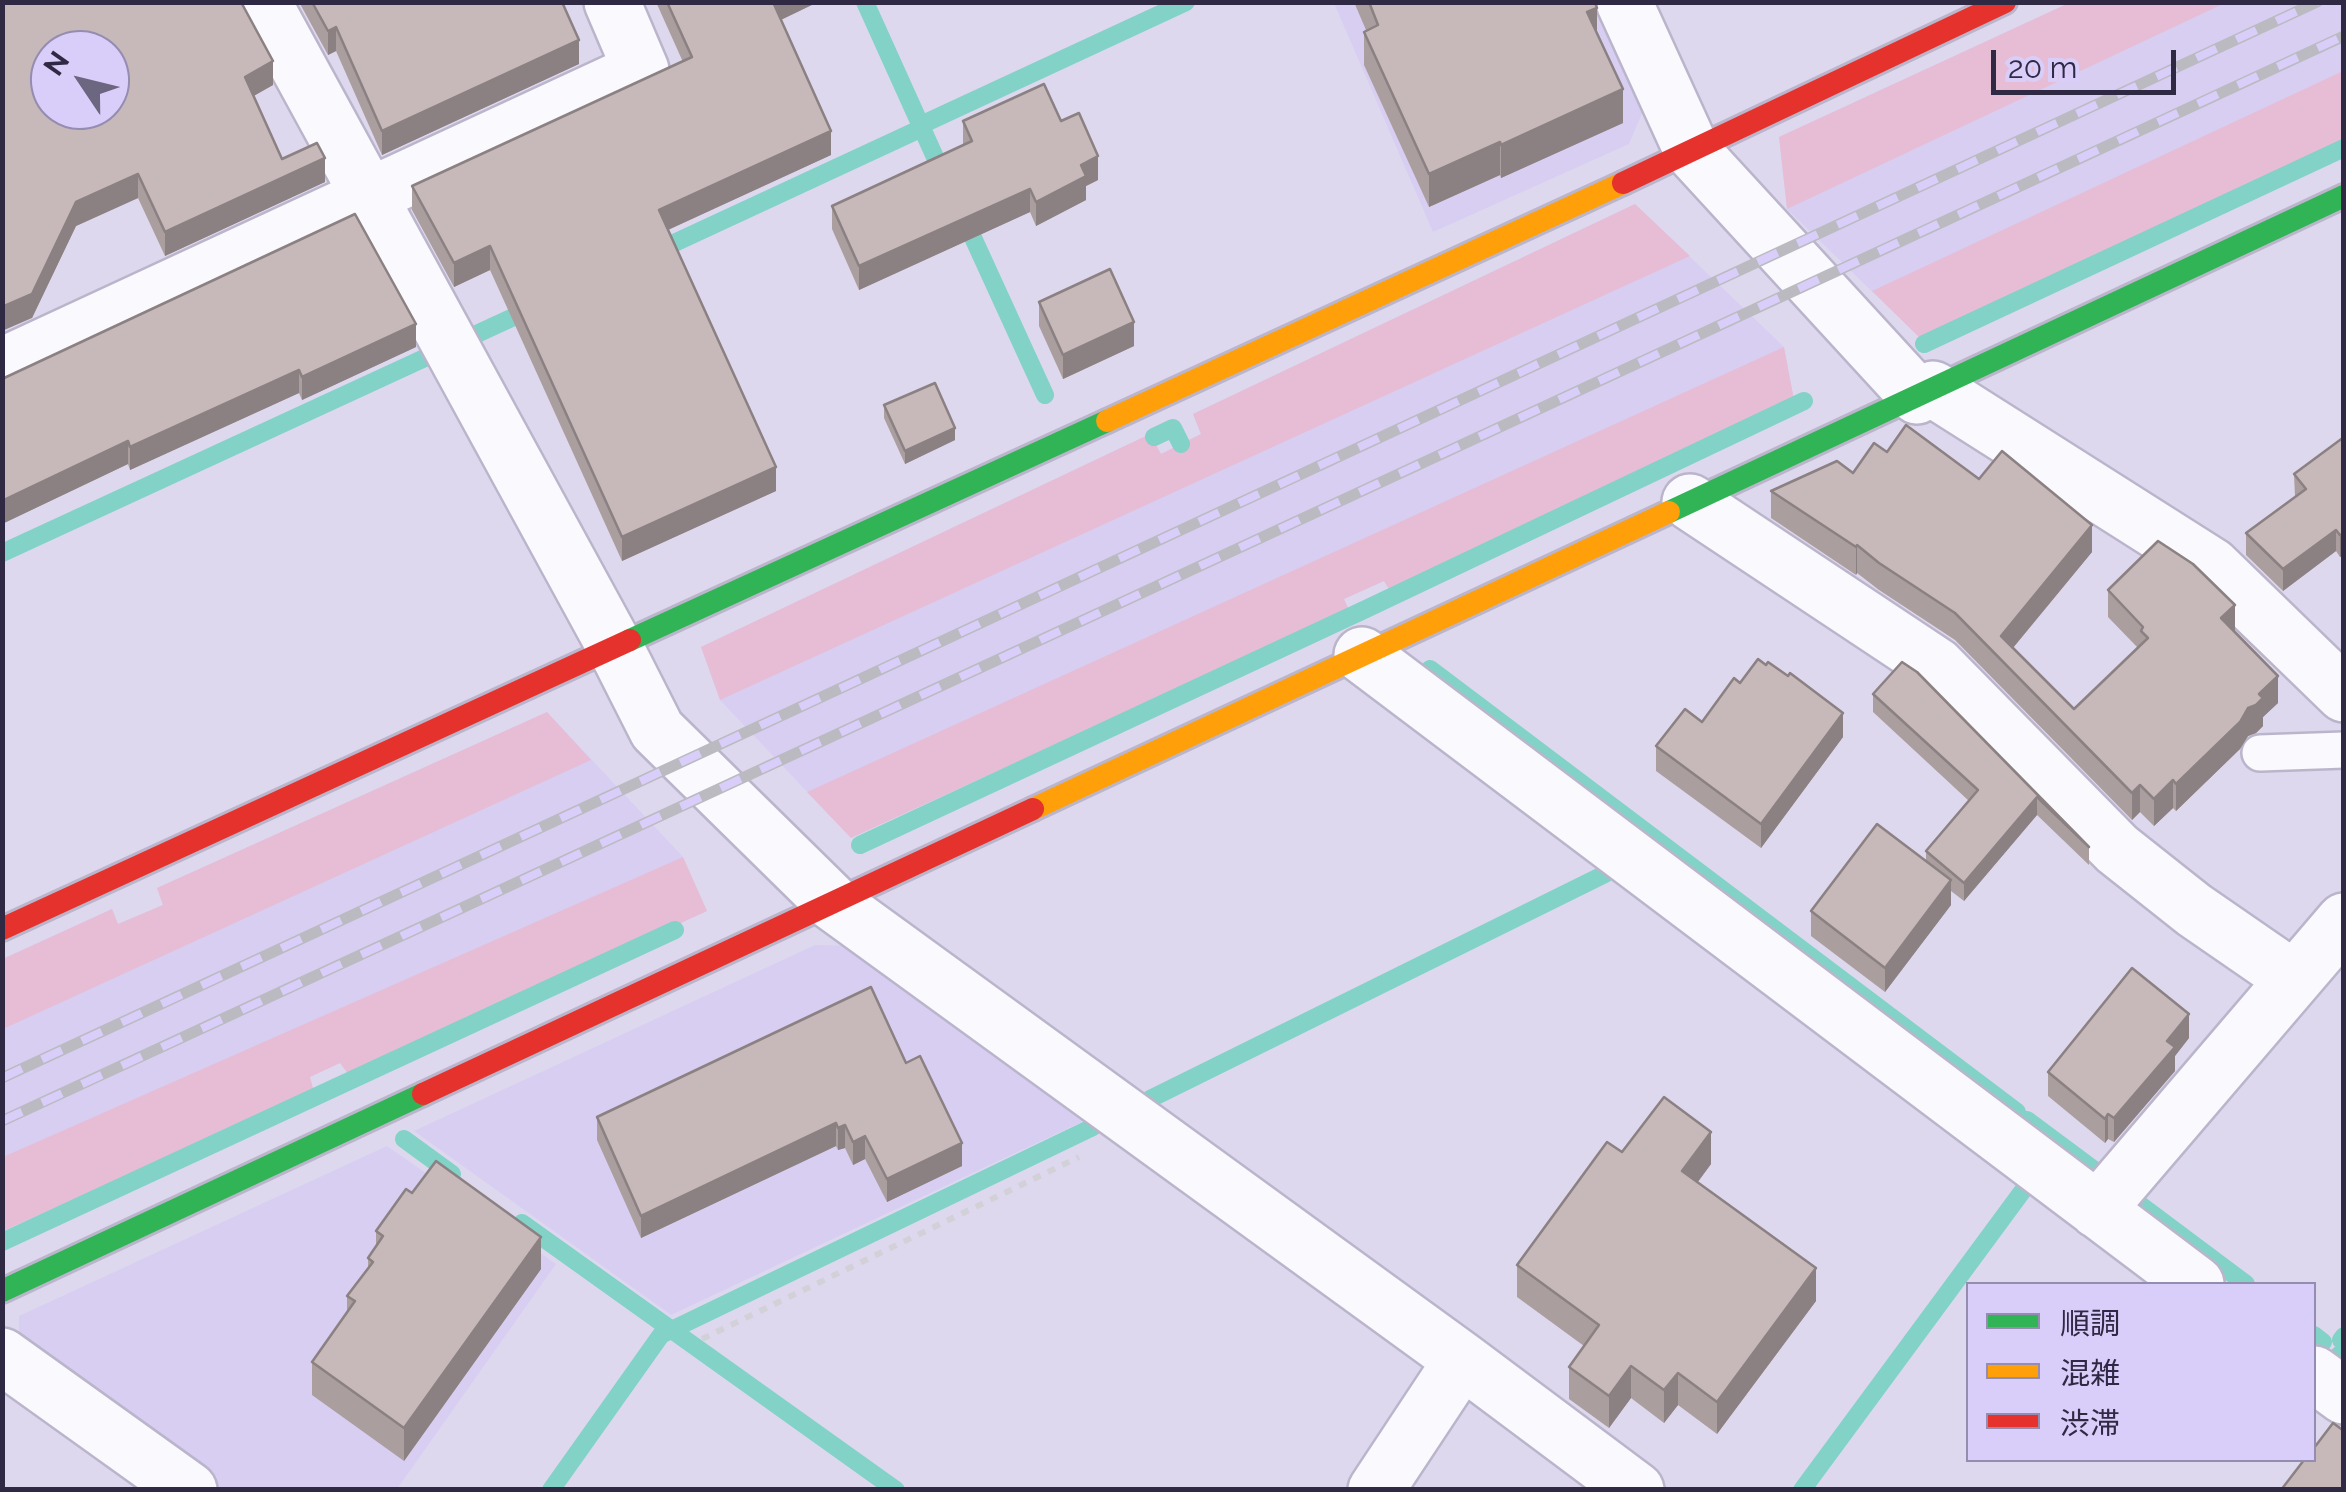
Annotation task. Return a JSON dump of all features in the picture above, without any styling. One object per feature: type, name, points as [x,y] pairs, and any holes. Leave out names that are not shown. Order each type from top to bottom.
[{"type":"street","points":[[264,2],[658,730],[834,903],[1636,1490]]},
{"type":"street","points":[[2,366],[641,70],[612,2]]},
{"type":"street","points":[[1624,2],[1692,150],[1925,392],[2212,566],[2344,694]]},
{"type":"street","points":[[2,930],[2005,2]]},
{"type":"street","points":[[2,1291],[2344,196]]},
{"type":"street","points":[[1690,502],[1937,666],[2117,849],[2194,910],[2294,979]]},
{"type":"street","points":[[1362,656],[2193,1282]]},
{"type":"street","points":[[2097,1210],[2344,921]]},
{"type":"street","points":[[2,1356],[190,1490]]},
{"type":"street","points":[[1376,1490],[1462,1360]]},
{"type":"street","points":[[2316,1375],[2344,1396]]},
{"type":"lane","points":[[2260,752],[2344,750]]},
{"type":"path","points":[[702,1339],[1141,1127]]},
{"type":"shaded area","points":[[1334,3],[1596,3],[1643,111],[1629,144],[1433,232]]},
{"type":"shaded area","points":[[2069,3],[2343,3],[2343,142],[1920,338],[1787,209],[1779,137]]},
{"type":"shaded area","points":[[2069,3],[2225,3],[1787,209],[1779,137]]},
{"type":"shaded area","points":[[2343,71],[2343,142],[1920,338],[1872,291]]},
{"type":"shaded area","points":[[1635,204],[1784,347],[1794,400],[1390,591],[1384,581],[1344,599],[1349,610],[851,838],[720,700],[701,647],[1150,434],[1161,454],[1201,434],[1193,414]]},
{"type":"shaded area","points":[[1635,204],[1690,256],[720,700],[701,647],[1150,434],[1161,454],[1201,434],[1193,414]]},
{"type":"shaded area","points":[[1784,347],[1794,400],[1390,591],[1384,581],[1344,599],[1349,610],[851,838],[807,792]]},
{"type":"shaded area","points":[[547,712],[683,857],[707,911],[349,1075],[340,1063],[310,1077],[314,1092],[3,1231],[2,959],[112,909],[118,924],[163,905],[157,888]]},
{"type":"shaded area","points":[[547,712],[591,760],[3,1029],[3,959],[112,909],[118,924],[163,905],[157,888]]},
{"type":"shaded area","points":[[683,857],[707,911],[349,1075],[340,1063],[310,1077],[314,1092],[3,1231],[3,1157]]},
{"type":"shaded area","points":[[815,945],[857,946],[1092,1117],[671,1315],[414,1131]]},
{"type":"shaded area","points":[[387,1146],[556,1264],[397,1489],[223,1489],[19,1345],[19,1316]]},
{"type":"building","points":[[2,2],[241,2],[273,61],[245,77],[282,159],[317,143],[325,158],[165,232],[138,174],[76,202],[32,294],[2,307]]},
{"type":"building","points":[[312,2],[562,2],[579,40],[382,131],[336,27],[328,31]]},
{"type":"building","points":[[667,2],[773,2],[831,131],[659,210],[776,467],[622,537],[490,246],[454,263],[412,186],[692,57]]},
{"type":"building","points":[[1369,2],[1595,2],[1597,8],[1587,12],[1623,89],[1429,174],[1364,32],[1378,25]]},
{"type":"building","points":[[1044,84],[1061,121],[1079,113],[1098,156],[1081,165],[1086,176],[1036,202],[1030,189],[859,266],[832,206],[972,141],[963,121]]},
{"type":"building","points":[[355,214],[416,324],[302,377],[299,370],[130,447],[128,441],[2,501],[2,379]]},
{"type":"building","points":[[1110,269],[1134,322],[1063,355],[1039,302]]},
{"type":"building","points":[[935,383],[955,428],[905,451],[884,405]]},
{"type":"building","points":[[1906,425],[1979,479],[2002,451],[2092,525],[2001,636],[2074,709],[2148,638],[2141,631],[2143,627],[2108,590],[2158,541],[2193,564],[2235,605],[2221,618],[2278,676],[2259,694],[2263,698],[2248,708],[2240,722],[2176,784],[2173,780],[2154,799],[2140,785],[2132,793],[1955,613],[1771,491],[1837,461],[1853,473],[1874,443],[1887,452]]},
{"type":"building","points":[[2344,437],[2344,533],[2340,535],[2336,530],[2283,569],[2246,533],[2306,489],[2294,474]]},
{"type":"building","points":[[1758,659],[1788,676],[1790,673],[1843,713],[1761,824],[1656,746],[1685,709],[1702,722],[1734,678],[1740,683]]},
{"type":"building","points":[[1902,662],[1917,672],[2089,847],[2037,797],[1964,883],[1926,851],[1978,790],[1873,694]]},
{"type":"building","points":[[1877,824],[1951,880],[1885,968],[1811,911]]},
{"type":"building","points":[[2132,968],[2189,1014],[2167,1041],[2175,1047],[2114,1118],[2108,1114],[2105,1119],[2048,1072]]},
{"type":"building","points":[[871,987],[906,1063],[920,1056],[962,1143],[887,1179],[865,1136],[853,1142],[845,1125],[838,1128],[836,1123],[641,1216],[597,1117]]},
{"type":"building","points":[[1664,1097],[1711,1132],[1682,1171],[1816,1268],[1717,1402],[1678,1373],[1664,1390],[1631,1366],[1609,1396],[1569,1367],[1599,1325],[1517,1265],[1607,1142],[1622,1152]]},
{"type":"building","points":[[436,1161],[541,1237],[404,1428],[312,1362],[355,1301],[347,1296],[373,1262],[368,1258],[383,1236],[376,1231],[406,1189],[412,1193]]},
{"type":"building","points":[[2333,1423],[2344,1431],[2344,1490],[2281,1490],[2302,1462],[2316,1462],[2316,1445]]},
{"type":"waterway","points":[[865,2],[944,177]]},
{"type":"waterway","points":[[921,125],[1186,2]]},
{"type":"waterway","points":[[657,251],[922,128]]},
{"type":"waterway","points":[[1924,344],[2344,148]]},
{"type":"waterway","points":[[964,218],[1045,395]]},
{"type":"waterway","points":[[2,553],[533,308]]},
{"type":"waterway","points":[[860,845],[1804,401]]},
{"type":"waterway","points":[[1154,437],[1173,428],[1181,444]]},
{"type":"waterway","points":[[1430,669],[2017,1112]]},
{"type":"waterway","points":[[1150,1099],[1605,874]]},
{"type":"waterway","points":[[2,1242],[675,930]]},
{"type":"waterway","points":[[2027,1120],[2101,1175]]},
{"type":"waterway","points":[[551,1490],[661,1335],[1093,1127]]},
{"type":"waterway","points":[[404,1139],[452,1174]]},
{"type":"waterway","points":[[1802,1490],[2027,1185]]},
{"type":"waterway","points":[[2135,1201],[2243,1282]]},
{"type":"waterway","points":[[522,1223],[896,1490]]},
{"type":"waterway","points":[[2341,1340],[2344,1336]]},
{"type":"waterway","points":[[2316,1337],[2323,1342]]},
{"type":"waterway","points":[[2339,1355],[2344,1358]]},
{"type":"railway","points":[[2,1078],[2317,2]]},
{"type":"railway","points":[[2,1121],[2344,36]]},
{"type":"traffic: fast","points":[[1669,512],[2344,196]]},
{"type":"traffic: fast","points":[[630,640],[1107,421]]},
{"type":"traffic: fast","points":[[2,1291],[423,1094]]},
{"type":"traffic: slow","points":[[1107,421],[1623,183]]},
{"type":"traffic: slow","points":[[1033,809],[1669,512]]},
{"type":"traffic: jam","points":[[1623,183],[2005,2]]},
{"type":"traffic: jam","points":[[2,929],[630,640]]},
{"type":"traffic: jam","points":[[423,1094],[1033,809]]}]
